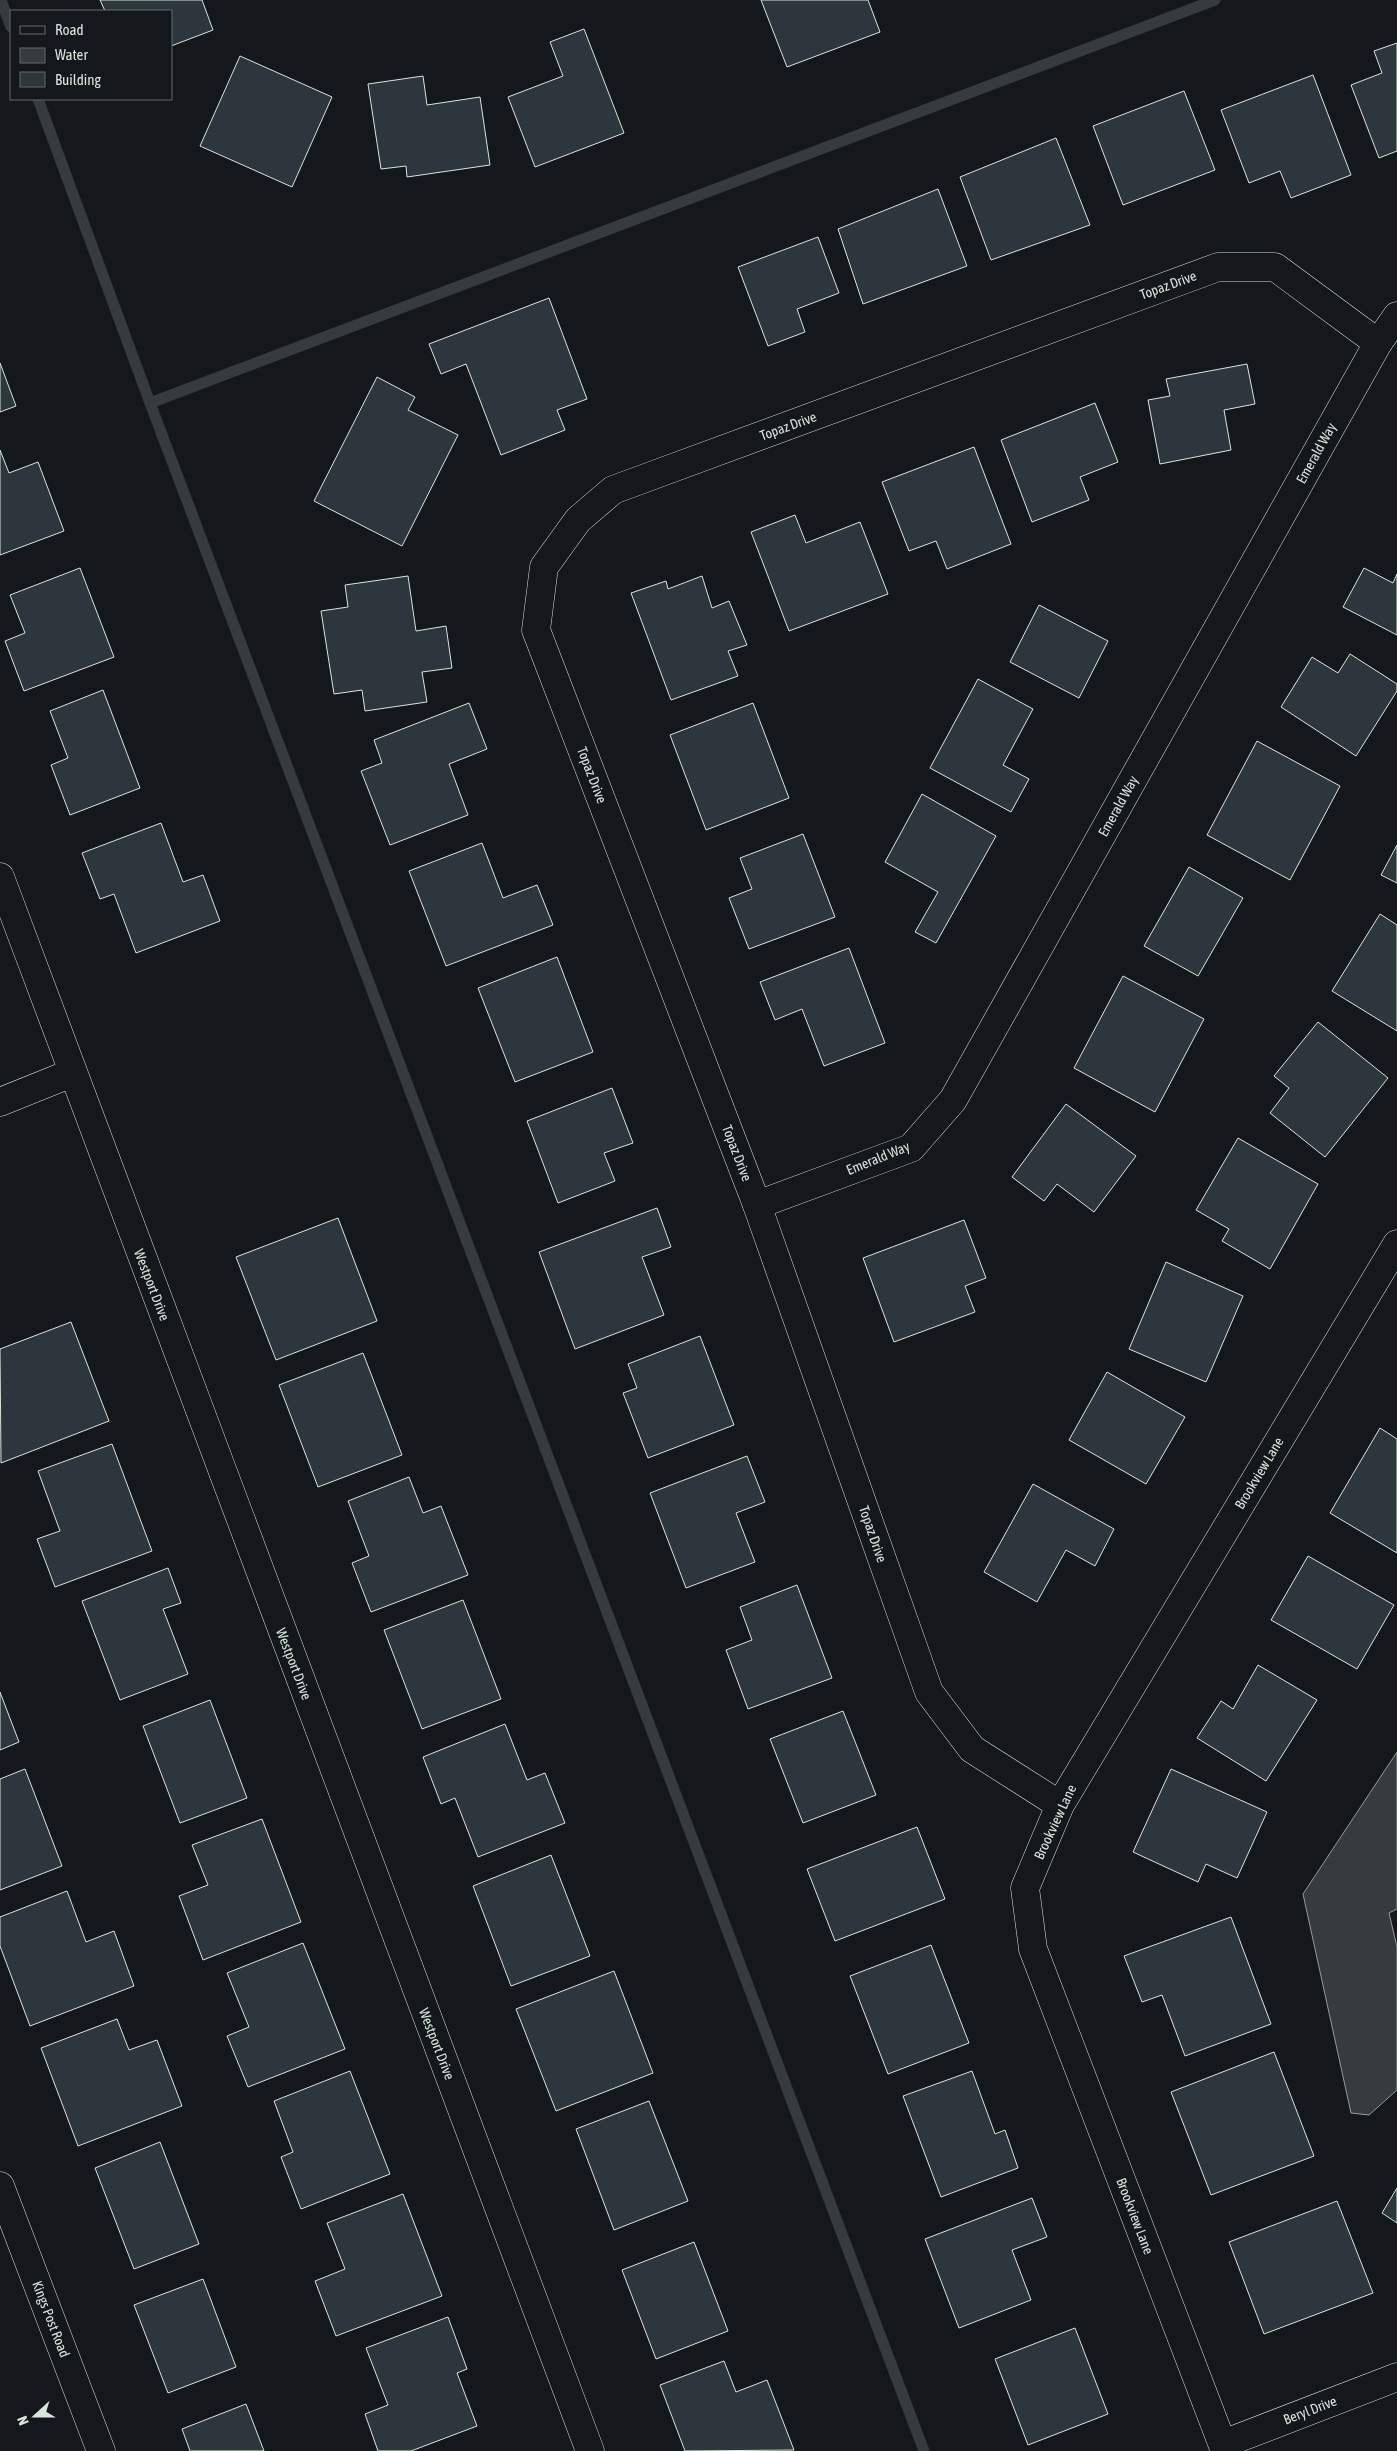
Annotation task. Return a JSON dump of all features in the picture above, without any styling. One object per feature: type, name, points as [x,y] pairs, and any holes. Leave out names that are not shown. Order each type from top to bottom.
[{"type":"street","name":"Topaz Drive","points":[[1060,1805],[972,1749],[929,1692],[757,1205],[536,630],[544,567],[578,520],[613,490],[1218,267],[1275,267],[1378,343]]},
{"type":"street","name":"Emerald Way","points":[[757,1205],[911,1148],[953,1100],[1378,343],[1397,316]]},
{"type":"street","name":"Westport Drive","points":[[0,877],[590,2451]]},
{"type":"street","points":[[0,1102],[72,1073]]},
{"type":"street","name":"Brookview Lane","points":[[1224,2447],[1033,1949],[1025,1888],[1060,1805],[1397,1244]]},
{"type":"street","name":"Kings Post Road","points":[[0,2186],[101,2451]]},
{"type":"street","name":"Beryl Drive","points":[[1224,2447],[1397,2377]]},
{"type":"water","points":[[1397,1752],[1397,1909],[1389,1913],[1397,1947],[1397,2090],[1369,2115],[1351,2113],[1303,1894]]},
{"type":"building","points":[[100,0],[202,0],[213,30],[172,46],[172,10],[105,10]]},
{"type":"building","points":[[761,0],[868,0],[880,32],[787,67]]},
{"type":"building","points":[[584,29],[624,133],[535,167],[508,97],[563,76],[550,42]]},
{"type":"building","points":[[1397,43],[1397,151],[1379,158],[1351,85],[1382,73],[1374,51]]},
{"type":"building","points":[[240,56],[332,97],[292,187],[200,146]]},
{"type":"building","points":[[1313,75],[1351,175],[1291,198],[1280,171],[1249,183],[1221,110]]},
{"type":"building","points":[[423,76],[427,105],[480,97],[490,165],[407,177],[406,166],[381,169],[368,84]]},
{"type":"building","points":[[1184,91],[1215,170],[1123,205],[1093,126]]},
{"type":"building","points":[[1056,138],[1090,225],[991,260],[960,177]]},
{"type":"building","points":[[938,189],[967,266],[863,304],[838,229]]},
{"type":"building","points":[[818,237],[839,293],[797,309],[805,332],[768,346],[738,267]]},
{"type":"building","points":[[549,298],[587,399],[557,410],[565,430],[501,455],[466,364],[441,374],[429,344]]},
{"type":"building","points":[[0,363],[16,406],[0,412]]},
{"type":"building","points":[[1247,364],[1255,404],[1224,410],[1231,450],[1160,464],[1148,400],[1170,396],[1166,379]]},
{"type":"building","points":[[377,377],[415,397],[408,410],[458,435],[402,546],[314,501]]},
{"type":"building","points":[[1095,403],[1118,462],[1080,477],[1089,500],[1032,522],[1001,440]]},
{"type":"building","points":[[974,447],[1011,544],[947,569],[936,541],[909,551],[882,482]]},
{"type":"building","points":[[0,450],[9,473],[38,462],[64,531],[0,555]]},
{"type":"building","points":[[795,515],[806,543],[860,522],[888,594],[789,631],[751,532]]},
{"type":"building","points":[[80,568],[114,657],[24,691],[5,641],[25,633],[10,595]]},
{"type":"building","points":[[1364,568],[1393,583],[1397,574],[1397,635],[1343,607]]},
{"type":"building","points":[[408,576],[416,631],[446,626],[452,668],[422,672],[427,702],[365,711],[362,690],[334,694],[321,611],[348,607],[345,585]]},
{"type":"building","points":[[702,576],[712,608],[729,601],[747,645],[728,651],[738,676],[671,700],[631,593],[666,581],[668,589]]},
{"type":"building","points":[[1039,605],[1108,641],[1079,698],[1010,662]]},
{"type":"building","points":[[1350,654],[1397,684],[1397,691],[1356,756],[1281,707],[1312,657],[1338,673]]},
{"type":"building","points":[[978,679],[1033,709],[1003,765],[1029,779],[1011,812],[930,768]]},
{"type":"building","points":[[103,690],[140,788],[70,815],[51,765],[68,758],[50,711]]},
{"type":"building","points":[[469,703],[487,749],[449,764],[468,815],[390,845],[361,771],[382,763],[374,740]]},
{"type":"building","points":[[753,703],[789,798],[706,830],[670,735]]},
{"type":"building","points":[[1257,741],[1340,786],[1290,880],[1207,835]]},
{"type":"building","points":[[922,794],[996,836],[936,943],[915,932],[938,892],[885,862]]},
{"type":"building","points":[[161,823],[183,882],[203,875],[220,921],[136,953],[114,894],[100,899],[82,853]]},
{"type":"building","points":[[803,834],[835,917],[749,949],[729,898],[752,889],[740,858]]},
{"type":"building","points":[[482,843],[503,898],[537,885],[553,925],[446,966],[409,871]]},
{"type":"building","points":[[1397,845],[1397,883],[1381,875]]},
{"type":"building","points":[[1189,867],[1243,898],[1198,976],[1144,946]]},
{"type":"building","points":[[1380,914],[1397,925],[1397,1031],[1332,991]]},
{"type":"building","points":[[849,948],[885,1043],[824,1066],[802,1009],[775,1020],[760,982]]},
{"type":"building","points":[[557,957],[593,1052],[515,1082],[478,988]]},
{"type":"building","points":[[1123,976],[1204,1019],[1155,1112],[1074,1068]]},
{"type":"building","points":[[1318,1022],[1388,1078],[1325,1157],[1270,1113],[1289,1088],[1274,1076]]},
{"type":"building","points":[[612,1088],[633,1143],[604,1153],[615,1181],[558,1203],[527,1121]]},
{"type":"building","points":[[1066,1104],[1136,1156],[1094,1212],[1057,1184],[1044,1201],[1012,1177]]},
{"type":"building","points":[[1238,1138],[1318,1184],[1270,1269],[1222,1241],[1229,1229],[1196,1210]]},
{"type":"building","points":[[657,1208],[671,1247],[642,1257],[664,1315],[575,1349],[539,1252]]},
{"type":"building","points":[[338,1218],[377,1321],[276,1360],[236,1257]]},
{"type":"building","points":[[964,1220],[986,1278],[965,1286],[975,1312],[894,1342],[863,1258]]},
{"type":"building","points":[[1166,1262],[1243,1296],[1206,1382],[1129,1349]]},
{"type":"building","points":[[71,1322],[109,1421],[1,1463],[0,1349]]},
{"type":"building","points":[[700,1336],[734,1425],[648,1458],[623,1393],[637,1388],[628,1364]]},
{"type":"building","points":[[363,1353],[402,1455],[318,1487],[279,1385]]},
{"type":"building","points":[[1107,1372],[1185,1417],[1146,1484],[1069,1440]]},
{"type":"building","points":[[1380,1428],[1397,1439],[1397,1553],[1330,1513]]},
{"type":"building","points":[[112,1444],[152,1551],[55,1587],[37,1539],[60,1531],[38,1471]]},
{"type":"building","points":[[747,1456],[765,1502],[736,1513],[755,1562],[686,1588],[650,1493]]},
{"type":"building","points":[[409,1477],[423,1513],[441,1506],[468,1575],[371,1612],[352,1563],[369,1556],[348,1501]]},
{"type":"building","points":[[1033,1484],[1114,1529],[1095,1566],[1066,1550],[1037,1602],[984,1572]]},
{"type":"building","points":[[1308,1556],[1394,1605],[1357,1669],[1271,1620]]},
{"type":"building","points":[[168,1568],[181,1603],[163,1609],[188,1674],[120,1700],[82,1601]]},
{"type":"building","points":[[797,1585],[832,1678],[748,1709],[726,1650],[752,1640],[740,1607]]},
{"type":"building","points":[[463,1600],[501,1699],[422,1729],[384,1630]]},
{"type":"building","points":[[1258,1665],[1317,1700],[1266,1781],[1197,1738],[1221,1701],[1233,1709]]},
{"type":"building","points":[[0,1692],[19,1742],[0,1750]]},
{"type":"building","points":[[210,1700],[247,1798],[180,1823],[143,1726]]},
{"type":"building","points":[[843,1711],[876,1795],[803,1823],[770,1739]]},
{"type":"building","points":[[505,1724],[527,1780],[545,1773],[565,1823],[478,1857],[455,1798],[441,1804],[423,1757]]},
{"type":"building","points":[[25,1769],[62,1866],[0,1890],[0,1779]]},
{"type":"building","points":[[1171,1769],[1267,1812],[1237,1878],[1206,1864],[1198,1882],[1133,1852]]},
{"type":"building","points":[[262,1819],[301,1922],[203,1960],[179,1896],[208,1885],[192,1845]]},
{"type":"building","points":[[917,1827],[945,1899],[835,1941],[807,1869]]},
{"type":"building","points":[[551,1855],[590,1956],[511,1986],[473,1886]]},
{"type":"building","points":[[67,1891],[86,1942],[114,1931],[134,1986],[30,2026],[0,1946],[0,1917]]},
{"type":"building","points":[[1231,1917],[1271,2024],[1185,2056],[1162,1995],[1142,2002],[1124,1956]]},
{"type":"building","points":[[303,1943],[345,2049],[248,2087],[227,2036],[249,2027],[227,1973]]},
{"type":"building","points":[[931,1945],[969,2043],[888,2074],[850,1976]]},
{"type":"building","points":[[614,1971],[653,2073],[556,2111],[516,2009]]},
{"type":"building","points":[[117,2019],[129,2050],[157,2040],[182,2106],[78,2146],[41,2048]]},
{"type":"building","points":[[1274,2052],[1314,2156],[1211,2195],[1171,2092]]},
{"type":"building","points":[[350,2071],[390,2174],[301,2209],[281,2157],[293,2152],[274,2101]]},
{"type":"building","points":[[972,2071],[995,2134],[1005,2130],[1018,2168],[941,2197],[903,2096]]},
{"type":"building","points":[[649,2101],[688,2201],[614,2230],[576,2129]]},
{"type":"building","points":[[160,2142],[199,2244],[134,2269],[95,2168]]},
{"type":"building","points":[[1397,2188],[1397,2223],[1382,2213]]},
{"type":"building","points":[[403,2194],[442,2296],[336,2336],[315,2281],[345,2269],[327,2223]]},
{"type":"building","points":[[1032,2198],[1047,2237],[1012,2250],[1031,2300],[959,2328],[925,2239]]},
{"type":"building","points":[[1337,2201],[1373,2293],[1264,2334],[1229,2242]]},
{"type":"building","points":[[694,2242],[728,2331],[656,2359],[622,2270]]},
{"type":"building","points":[[203,2279],[236,2367],[168,2393],[134,2305]]},
{"type":"building","points":[[448,2317],[467,2369],[457,2373],[477,2426],[411,2451],[378,2451],[365,2414],[388,2405],[366,2348]]},
{"type":"building","points":[[1075,2328],[1108,2414],[1028,2445],[995,2359]]},
{"type":"building","points":[[724,2361],[736,2392],[767,2380],[794,2450],[685,2451],[660,2385]]},
{"type":"building","points":[[246,2404],[264,2451],[190,2451],[182,2429]]},
{"type":"waterway","points":[[1,0],[10,24]]},
{"type":"waterway","points":[[150,403],[1215,0]]},
{"type":"waterway","points":[[38,100],[150,403],[924,2451]]}]
